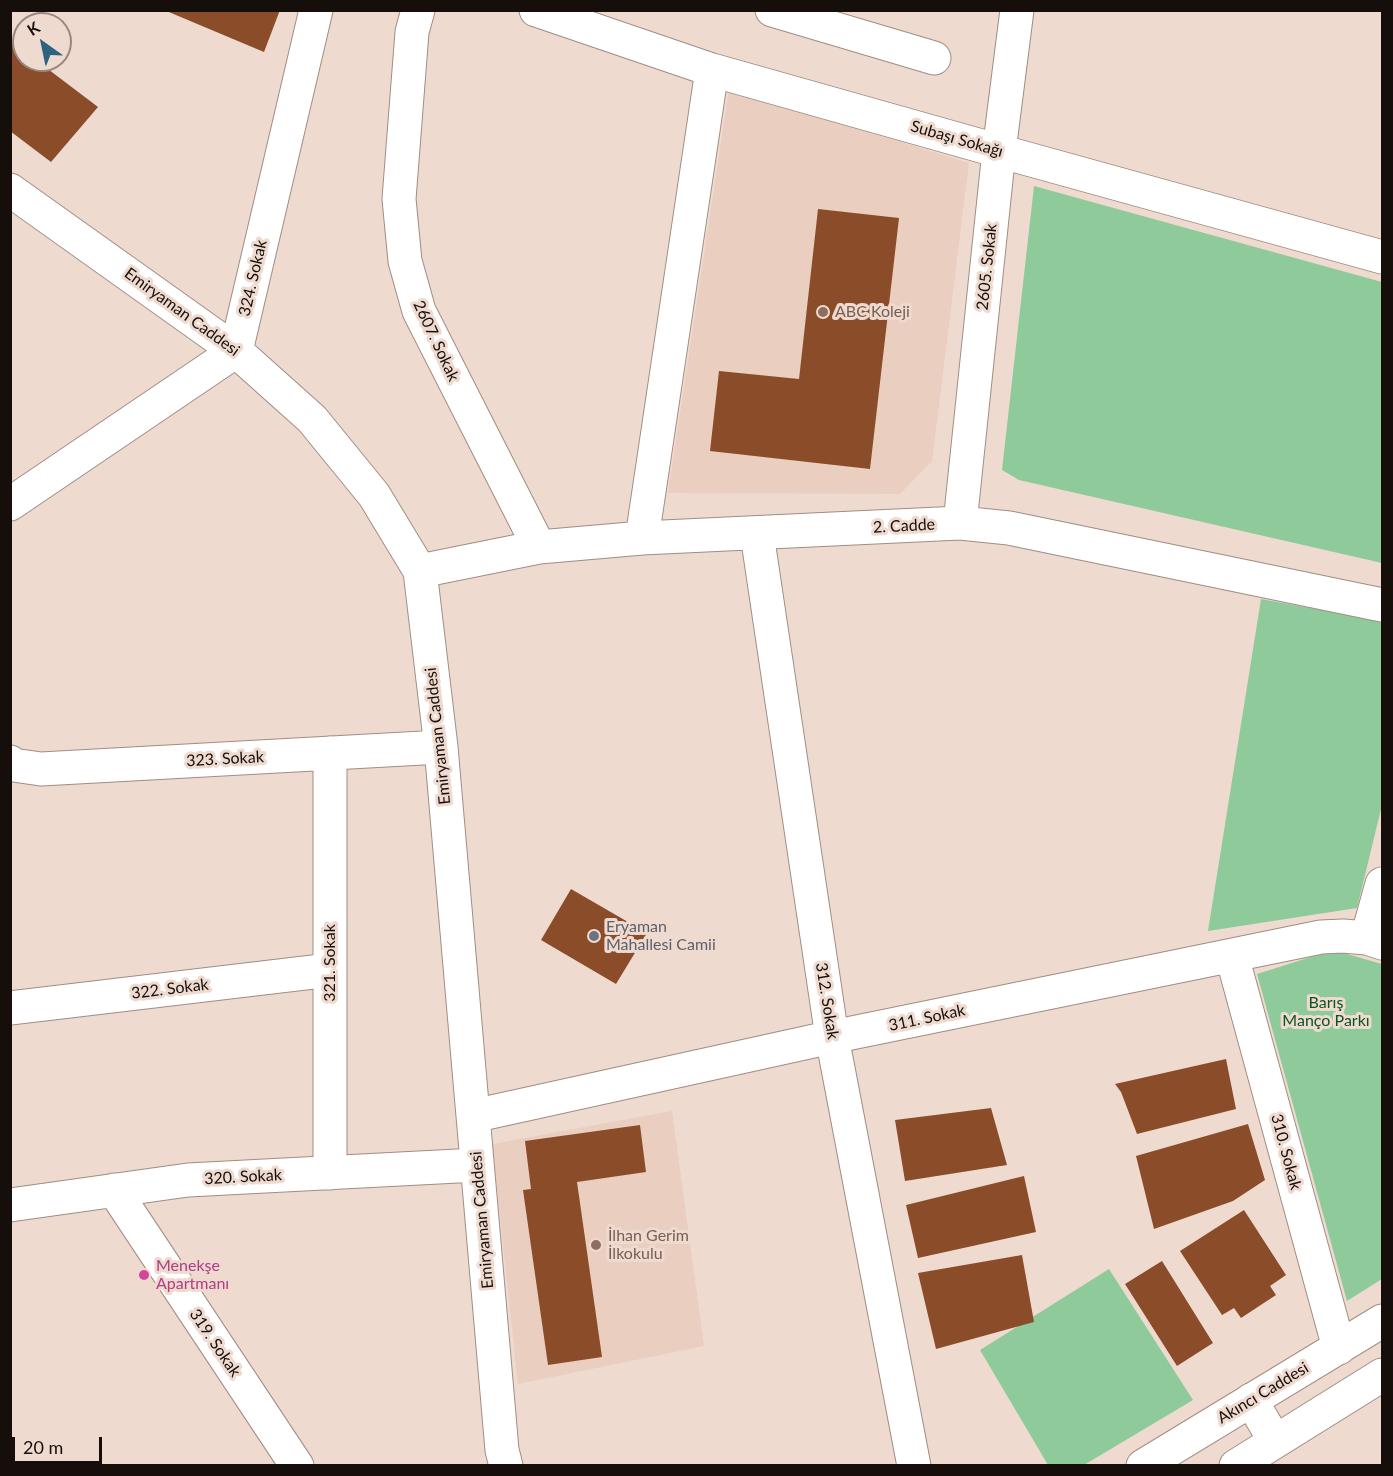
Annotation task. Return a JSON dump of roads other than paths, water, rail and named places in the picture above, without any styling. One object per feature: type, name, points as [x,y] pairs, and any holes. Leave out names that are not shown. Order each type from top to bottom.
[{"type":"street","name":"324. Sokak","points":[[236,351],[316,10]]},
{"type":"street","name":"2607. Sokak","points":[[418,10],[412,32],[399,200],[405,261],[419,311],[539,547]]},
{"type":"street","name":"Subaşı Sokağı","points":[[536,10],[712,70],[1383,256]]},
{"type":"street","points":[[772,10],[934,58]]},
{"type":"street","name":"2605. Sokak","points":[[960,523],[999,151],[1017,10]]},
{"type":"street","points":[[642,538],[712,70]]},
{"type":"street","name":"Emiryaman Caddesi","points":[[10,190],[236,351],[312,419],[374,495],[420,571],[441,747],[502,1450],[506,1466]]},
{"type":"street","points":[[10,504],[236,351]]},
{"type":"street","name":"2. Cadde","points":[[420,571],[539,547],[642,538],[960,523],[1009,528],[1383,605]]},
{"type":"street","name":"312. Sokak","points":[[757,534],[832,1037],[914,1466]]},
{"type":"street","name":"323. Sokak","points":[[10,762],[13,765],[41,769],[441,747]]},
{"type":"street","name":"321. Sokak","points":[[330,753],[330,1173]]},
{"type":"street","points":[[1375,941],[1383,884]]},
{"type":"street","name":"311. Sokak","points":[[473,1116],[832,1037],[1321,937],[1343,936],[1375,941]]},
{"type":"street","name":"310. Sokak","points":[[1232,956],[1339,1348]]},
{"type":"street","name":"322. Sokak","points":[[10,1008],[330,970]]},
{"type":"street","name":"320. Sokak","points":[[10,1205],[188,1180],[477,1165]]},
{"type":"street","name":"319. Sokak","points":[[114,1190],[297,1466]]},
{"type":"street","name":"Akıncı Caddesi","points":[[1143,1466],[1383,1321]]},
{"type":"street","points":[[1236,1466],[1281,1454],[1383,1375]]},
{"type":"street","points":[[1251,1400],[1281,1454]]},
{"type":"place","name":"ABC Koleji","points":[[823,312]]},
{"type":"place","name":"Eryaman Mahallesi Camii","points":[[594,936]]},
{"type":"place","name":"İlhan Gerim İlkokulu","points":[[596,1245]]},
{"type":"place","name":"Menekşe Apartmanı","points":[[144,1275]]},
{"type":"park label","name":"Barış Manço Parkı","points":[[1326,1012]]}]
